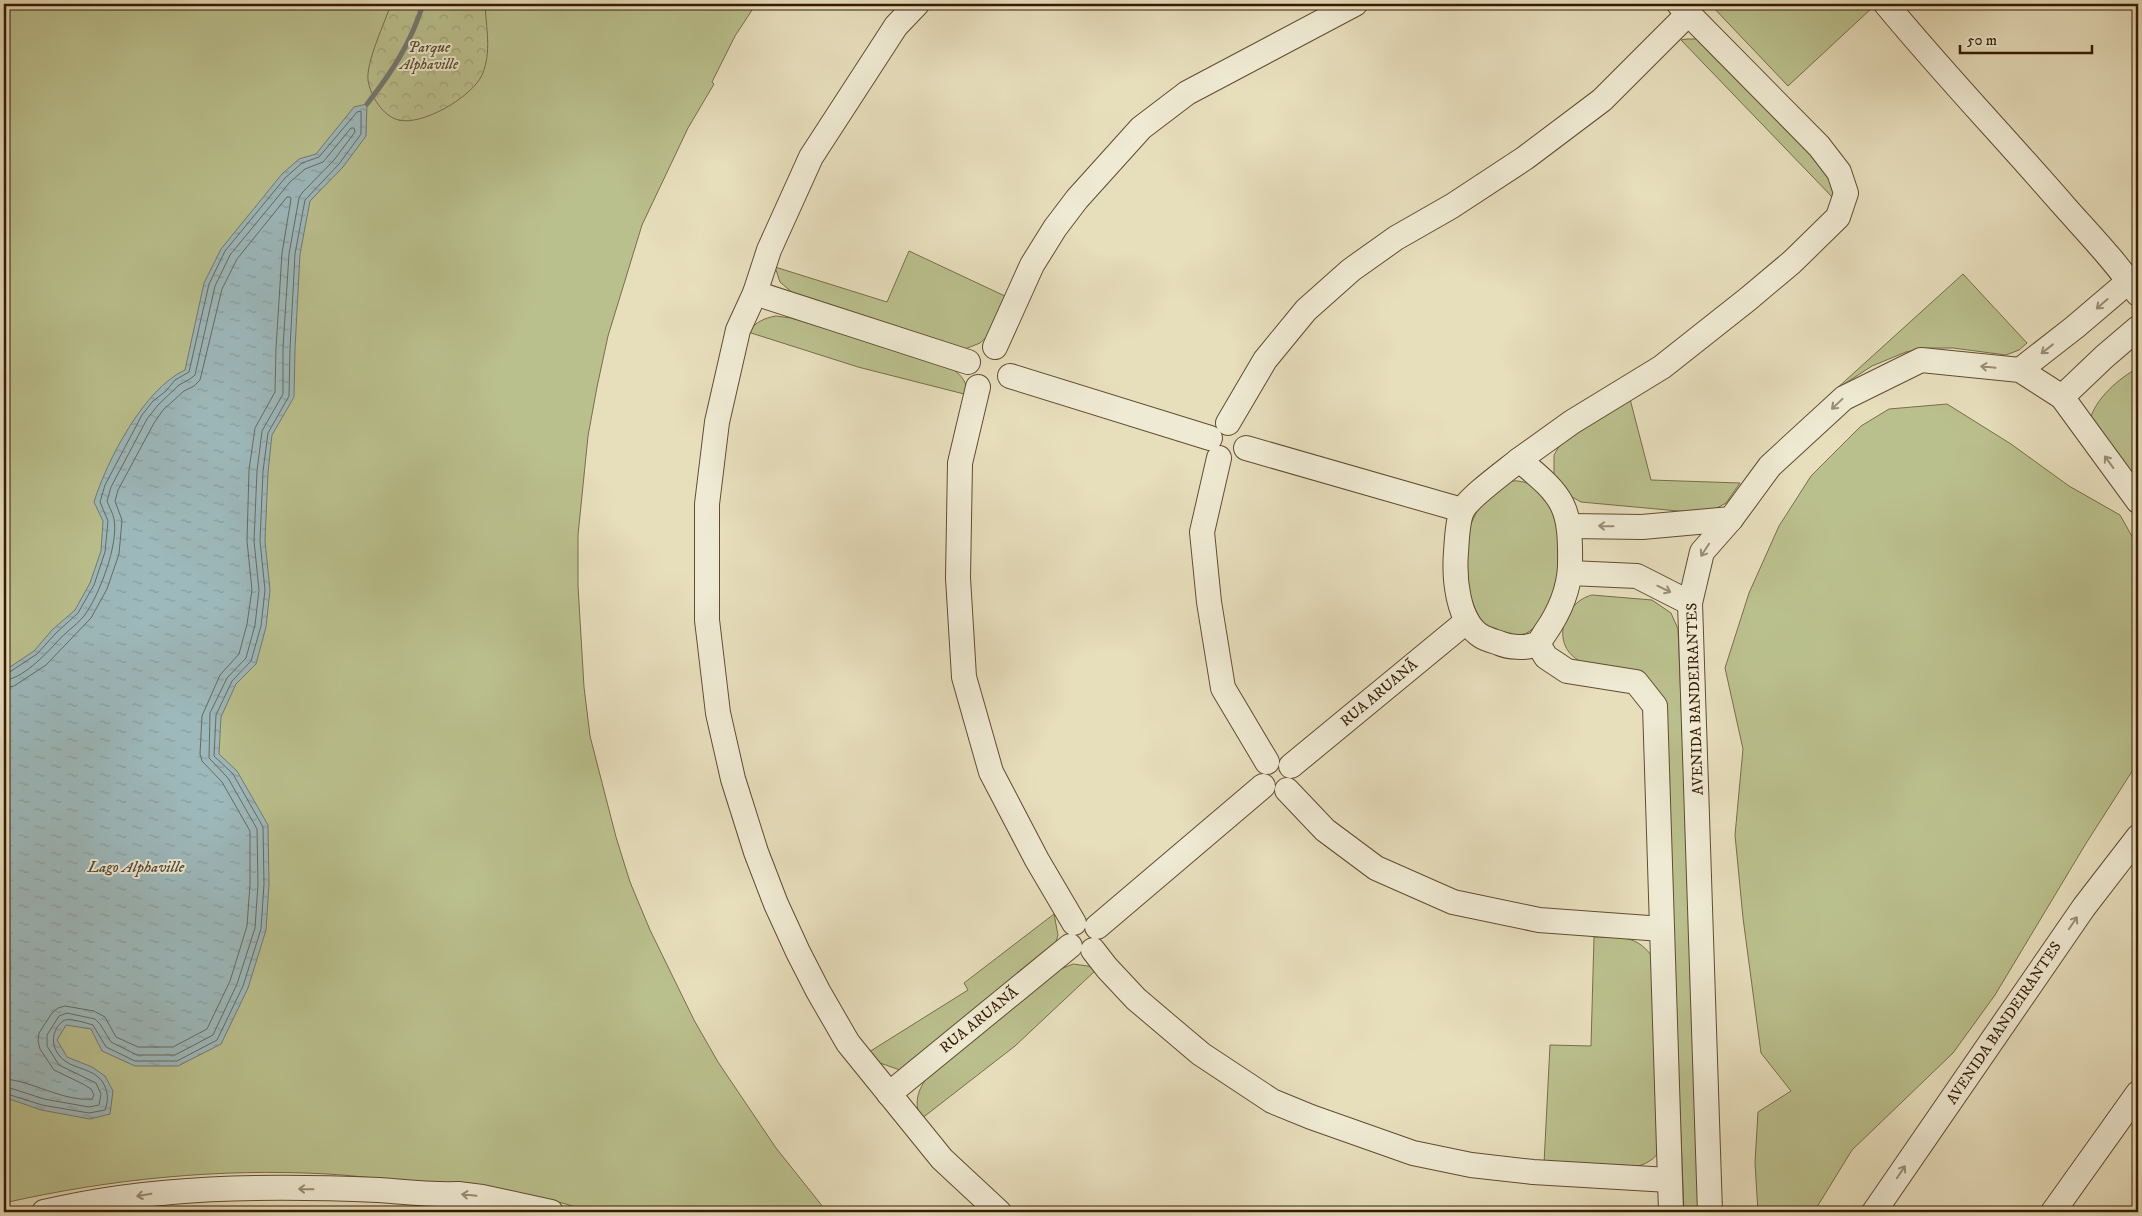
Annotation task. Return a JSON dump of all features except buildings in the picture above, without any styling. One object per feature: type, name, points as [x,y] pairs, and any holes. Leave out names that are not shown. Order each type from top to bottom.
[{"type":"street","points":[[917,4],[896,26],[811,157],[769,250],[736,340],[717,422],[707,504],[707,620],[718,712],[733,779],[756,852],[776,904],[818,991],[848,1042],[942,1159],[1000,1212]]},
{"type":"street","points":[[995,347],[1032,265],[1056,228],[1077,199],[1141,128],[1186,93],[1355,4]]},
{"type":"street","points":[[1886,4],[1936,64],[2028,164],[2135,286],[2075,327],[2020,370]]},
{"type":"street","points":[[1267,762],[1223,688],[1211,611],[1202,532],[1219,440],[1265,360],[1306,310],[1351,270],[1396,238],[1452,206],[1525,158],[1602,100],[1684,8],[1819,146],[1839,172],[1846,193],[1838,217],[1792,262],[1756,293],[1662,367],[1572,422],[1519,460],[1492,481],[1462,510],[1455,562],[1457,592],[1467,620],[1480,636],[1506,646],[1538,644],[1556,618],[1570,573],[1570,526],[1565,507],[1547,482],[1519,460]]},
{"type":"street","points":[[755,292],[968,362]]},
{"type":"street","points":[[2062,397],[2138,328]]},
{"type":"street","points":[[995,347],[1004,352],[1008,357],[1011,368],[1010,376],[1005,383],[997,388],[986,390],[978,386],[969,376],[968,362],[972,355],[980,348],[995,347]]},
{"type":"street","name":"AVENIDA BANDEIRANTES","points":[[1710,1212],[1690,603],[1702,552],[1731,519],[1770,466],[1844,398],[1921,360],[2020,370],[2062,397],[2138,501]]},
{"type":"street","points":[[1010,376],[1219,440]]},
{"type":"street","points":[[978,386],[960,463],[958,578],[964,677],[990,772],[1036,860],[1074,923]]},
{"type":"street","points":[[1219,440],[1226,460],[1235,459],[1242,455],[1246,448],[1462,510]]},
{"type":"street","points":[[1570,526],[1642,527],[1731,519]]},
{"type":"street","points":[[1570,573],[1637,576],[1690,603]]},
{"type":"street","name":"RUA ARUANÃ","points":[[1291,766],[1467,620]]},
{"type":"street","points":[[1538,644],[1546,657],[1567,670],[1636,682],[1655,706],[1671,1212]]},
{"type":"street","points":[[1281,759],[1291,766],[1294,780],[1287,790],[1273,793],[1263,786],[1260,773],[1267,762],[1281,759]]},
{"type":"street","points":[[1097,927],[1263,786]]},
{"type":"street","points":[[1287,790],[1325,830],[1376,868],[1454,902],[1539,920],[1662,929]]},
{"type":"street","name":"AVENIDA BANDEIRANTES","points":[[1874,1212],[2084,906],[2138,837]]},
{"type":"street","points":[[1086,920],[1097,927],[1100,940],[1093,950],[1082,954],[1070,946],[1067,934],[1074,923],[1086,920]]},
{"type":"street","name":"RUA ARUANÃ","points":[[889,1094],[1070,946]]},
{"type":"street","points":[[1093,950],[1136,999],[1201,1054],[1272,1101],[1311,1117],[1413,1154],[1471,1165],[1533,1172],[1669,1180]]},
{"type":"street","points":[[2053,1212],[2138,1093]]},
{"type":"street","points":[[44,1212],[69,1206],[158,1192],[256,1188],[458,1194],[482,1197],[551,1212]]},
{"type":"green space","points":[[4,4],[391,4],[384,27],[398,120],[407,120],[423,117],[459,99],[485,4],[756,4],[735,36],[712,82],[714,84],[688,128],[642,225],[608,336],[588,436],[578,535],[578,586],[584,687],[590,736],[616,837],[630,882],[650,930],[694,1020],[718,1062],[776,1148],[827,1212],[586,1212],[560,1202],[529,1196],[363,1177],[287,1173],[206,1174],[165,1177],[84,1188],[4,1203]]},
{"type":"green space","name":"Parque Alphaville","points":[[391,4],[485,4],[488,49],[482,75],[468,92],[457,100],[445,108],[420,119],[399,120],[388,115],[374,98],[369,86],[368,72],[370,63]]},
{"type":"green space","points":[[1710,4],[1871,4],[1873,7],[1788,86]]},
{"type":"green space","points":[[1698,39],[1830,172],[1836,201],[1681,40]]},
{"type":"green space","points":[[909,251],[1007,297],[989,335],[980,343],[965,349],[795,295],[780,282],[775,267],[887,302]]},
{"type":"green space","points":[[1963,274],[2027,343],[2019,350],[2006,355],[1953,348],[1927,348],[1906,352],[1872,366],[1835,390]]},
{"type":"green space","points":[[776,316],[791,318],[940,363],[959,374],[965,383],[968,395],[858,367],[748,332],[760,321]]},
{"type":"green space","points":[[2138,368],[2138,490],[2090,420],[2102,397],[2123,377]]},
{"type":"green space","points":[[1630,399],[1651,480],[1740,483],[1726,503],[1715,509],[1689,512],[1581,502],[1565,493],[1554,476],[1554,455],[1561,443]]},
{"type":"green space","points":[[1947,404],[2011,444],[2069,486],[2120,515],[2138,547],[2138,762],[2085,845],[1995,995],[1953,1053],[1852,1150],[1817,1207],[1810,1212],[1758,1212],[1755,1163],[1758,1112],[1791,1091],[1761,1053],[1743,918],[1735,835],[1743,749],[1725,668],[1749,593],[1779,526],[1811,476],[1861,426],[1889,409]]},
{"type":"green space","points":[[1510,481],[1524,482],[1535,487],[1544,496],[1556,520],[1562,559],[1554,593],[1542,618],[1525,634],[1516,636],[1490,629],[1482,622],[1476,612],[1468,586],[1465,559],[1468,533],[1479,508],[1489,497]]},
{"type":"green space","points":[[1592,595],[1652,600],[1671,613],[1678,629],[1702,1212],[1684,1212],[1664,714],[1627,669],[1589,665],[1569,653],[1564,644],[1564,624],[1574,606],[1582,599]]},
{"type":"green space","points":[[1054,914],[1058,935],[1055,945],[900,1070],[880,1063],[869,1052],[968,990],[964,983]]},
{"type":"green space","points":[[1594,937],[1620,938],[1635,941],[1647,950],[1653,958],[1659,1152],[1653,1159],[1628,1168],[1544,1164],[1550,1045],[1591,1046]]},
{"type":"green space","points":[[1073,964],[1088,966],[1096,970],[1015,1046],[921,1119],[917,1103],[920,1089],[926,1079],[1061,969]]},
{"type":"water","name":"Lago Alphaville","points":[[367,104],[366,136],[343,167],[310,201],[300,254],[294,397],[272,435],[268,472],[265,541],[270,590],[266,627],[256,664],[236,684],[221,717],[219,754],[237,771],[268,825],[269,884],[266,930],[248,988],[221,1044],[178,1066],[135,1066],[102,1051],[91,1029],[66,1025],[57,1040],[67,1057],[92,1067],[105,1076],[113,1091],[110,1114],[90,1119],[41,1110],[4,1097],[4,671],[34,651],[52,630],[75,610],[90,583],[101,551],[103,521],[94,502],[100,485],[129,427],[142,409],[170,379],[185,370],[204,283],[221,249],[282,174],[299,159],[316,154],[354,107]]},
{"type":"waterway","points":[[367,104],[400,57],[413,32],[423,4]]}]
